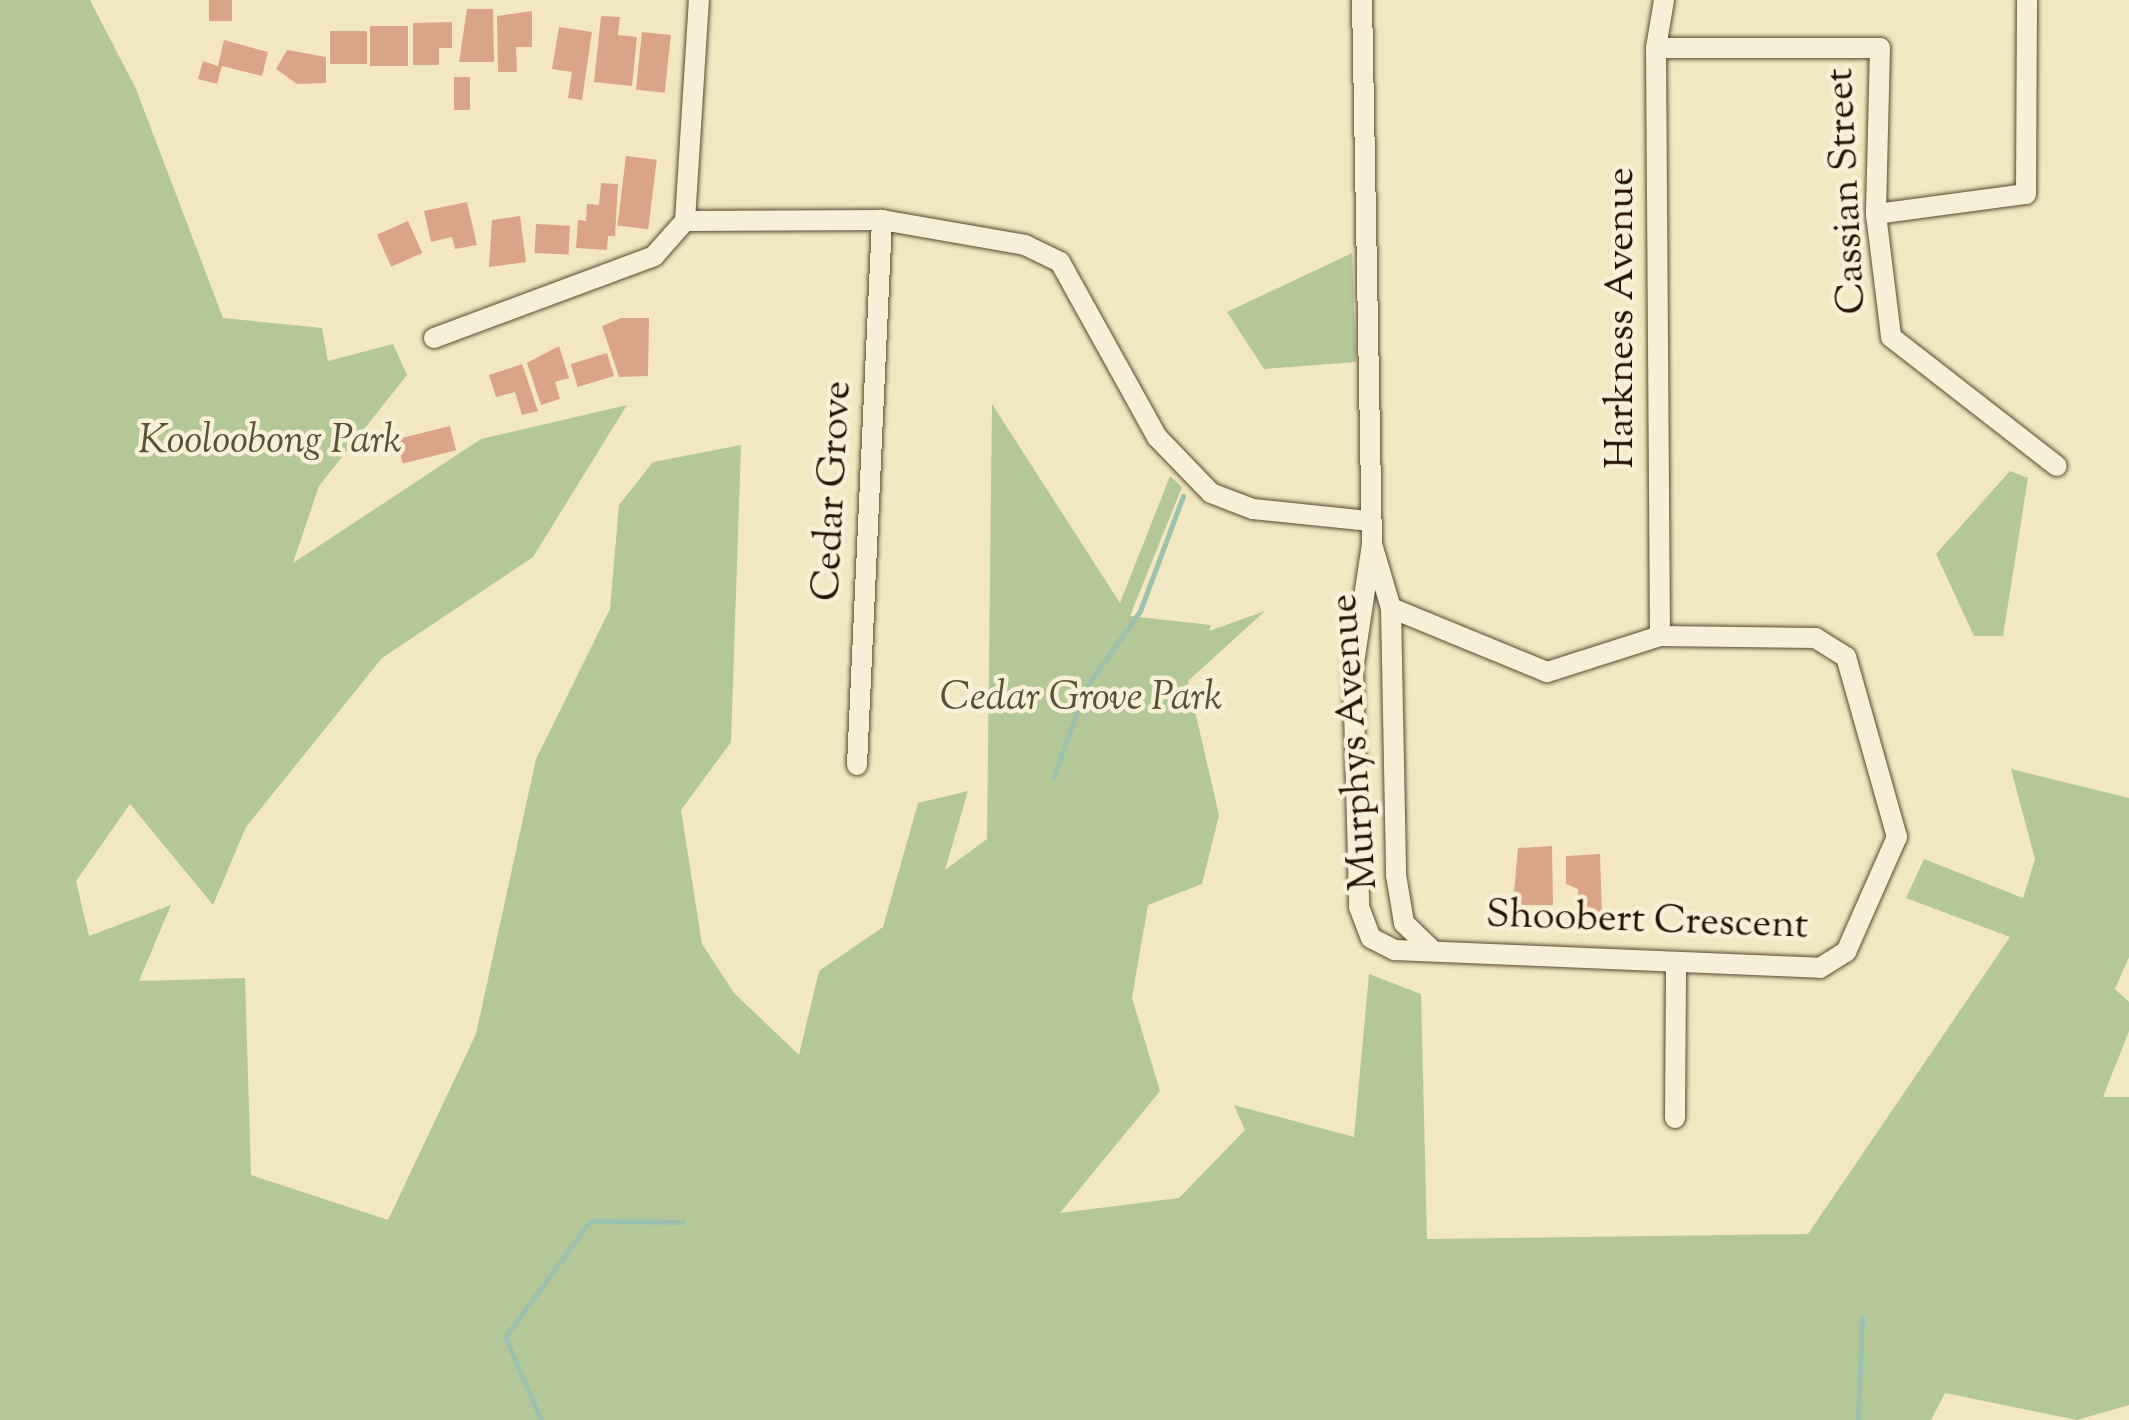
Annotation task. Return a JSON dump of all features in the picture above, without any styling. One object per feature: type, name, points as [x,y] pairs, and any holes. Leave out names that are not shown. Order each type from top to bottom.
[{"type":"street","points":[[434,338],[654,256],[685,221],[699,0]]},
{"type":"street","name":"Murphys Avenue","points":[[1362,0],[1370,521],[1372,544],[1391,608],[1396,875],[1404,923],[1430,948]]},
{"type":"street","name":"Harkness Avenue","points":[[1660,636],[1656,48],[1664,0]]},
{"type":"street","points":[[1876,214],[2026,194],[2027,0]]},
{"type":"street","name":"Cassian Street","points":[[1656,48],[1880,48],[1876,214],[1891,337],[2057,466]]},
{"type":"street","points":[[685,221],[882,220],[1025,245],[1060,262],[1156,437],[1211,494],[1253,508],[1370,521]]},
{"type":"street","name":"Cedar Grove","points":[[857,766],[882,220]]},
{"type":"street","name":"Murphys Avenue","points":[[1372,544],[1353,670],[1359,907],[1372,938],[1395,950],[1430,948]]},
{"type":"street","name":"Shoobert Crescent","points":[[1391,608],[1548,672],[1660,636],[1816,638],[1846,657],[1897,838],[1846,952],[1820,968],[1430,948]]},
{"type":"street","points":[[1675,1118],[1676,963]]},
{"type":"green space","points":[[0,0],[90,0],[136,89],[223,318],[322,328],[328,361],[393,344],[407,375],[319,486],[293,563],[481,439],[627,405],[533,557],[382,658],[246,827],[213,905],[130,804],[76,881],[89,936],[171,905],[139,981],[245,978],[251,1175],[388,1220],[476,1034],[536,759],[610,609],[619,505],[653,462],[741,445],[731,742],[681,810],[702,944],[734,993],[799,1055],[819,971],[883,927],[918,803],[968,791],[945,870],[987,839],[992,404],[1120,603],[1170,476],[1182,487],[1130,616],[1211,625],[1209,631],[1265,611],[1188,681],[1219,815],[1202,884],[1148,905],[1132,998],[1160,1091],[1060,1213],[1179,1198],[1245,1130],[1234,1105],[1354,1137],[1369,974],[1421,994],[1427,1239],[1808,1234],[2010,937],[1906,898],[1924,859],[2023,898],[2035,859],[2011,769],[2129,798],[2129,957],[2115,989],[2129,1002],[2129,1031],[2103,1097],[2129,1097],[2129,1405],[2077,1420],[1945,1393],[1931,1420],[0,1420]]},
{"type":"green space","points":[[1352,253],[1356,362],[1264,369],[1227,312]]},
{"type":"green space","points":[[2010,471],[2028,478],[2003,636],[1974,636],[1936,554]]},
{"type":"building","points":[[209,0],[232,0],[232,21],[209,21]]},
{"type":"building","points":[[467,9],[493,9],[494,62],[459,62]]},
{"type":"building","points":[[532,11],[532,47],[516,47],[517,72],[498,72],[497,16]]},
{"type":"building","points":[[601,16],[620,17],[618,35],[637,37],[632,86],[594,82]]},
{"type":"building","points":[[452,22],[452,48],[439,48],[439,65],[413,65],[413,23]]},
{"type":"building","points":[[370,26],[408,26],[408,66],[370,66]]},
{"type":"building","points":[[559,27],[592,32],[582,100],[568,98],[572,72],[552,69]]},
{"type":"building","points":[[330,31],[367,31],[367,64],[330,64]]},
{"type":"building","points":[[642,32],[671,35],[665,93],[636,90]]},
{"type":"building","points":[[224,40],[268,52],[262,76],[222,66],[217,84],[198,79],[203,61],[218,66]]},
{"type":"building","points":[[287,50],[326,57],[326,83],[297,84],[276,69]]},
{"type":"building","points":[[454,77],[470,77],[470,110],[454,110]]},
{"type":"building","points":[[626,156],[657,160],[648,229],[617,225]]},
{"type":"building","points":[[601,183],[618,184],[615,236],[608,236],[607,250],[576,248],[578,220],[586,221],[587,204],[599,205]]},
{"type":"building","points":[[467,202],[477,245],[455,249],[452,237],[431,242],[424,211]]},
{"type":"building","points":[[520,216],[526,262],[489,267],[492,220]]},
{"type":"building","points":[[408,221],[422,253],[391,267],[377,235]]},
{"type":"building","points":[[536,224],[570,226],[568,255],[534,253]]},
{"type":"building","points":[[621,318],[649,318],[648,376],[619,377],[602,326]]},
{"type":"building","points":[[559,346],[569,378],[555,382],[560,399],[541,405],[527,363]]},
{"type":"building","points":[[607,353],[614,376],[578,387],[571,364]]},
{"type":"building","points":[[522,364],[538,411],[522,415],[515,392],[496,397],[489,375]]},
{"type":"building","points":[[450,426],[456,450],[403,464],[397,439]]},
{"type":"building","points":[[1552,846],[1553,905],[1513,905],[1518,848]]},
{"type":"building","points":[[1600,854],[1602,915],[1579,915],[1578,889],[1566,884],[1566,856]]},
{"type":"waterway","points":[[1053,778],[1086,687],[1140,611],[1183,496]]},
{"type":"waterway","points":[[541,1420],[505,1337],[590,1221],[683,1222]]},
{"type":"waterway","points":[[1858,1420],[1862,1317]]},
{"type":"park label","name":"Kooloobong Park","points":[[270,443]]},
{"type":"park label","name":"Cedar Grove Park","points":[[1081,700]]}]
